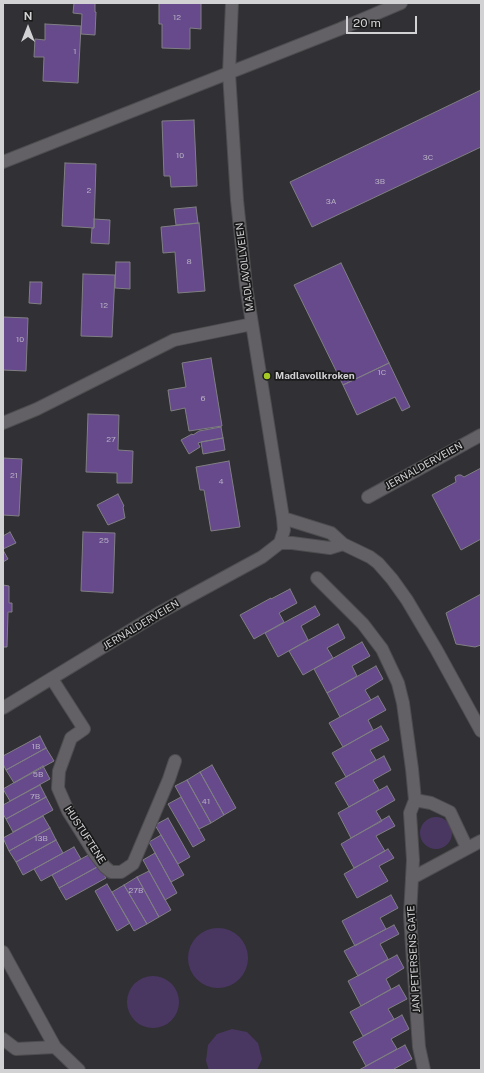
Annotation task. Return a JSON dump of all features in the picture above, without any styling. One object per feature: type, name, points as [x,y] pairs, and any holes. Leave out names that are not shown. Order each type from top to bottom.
[{"type":"street","name":"MADLAVOLLVEIEN","points":[[232,3],[229,73],[246,286],[284,524]]},
{"type":"street","points":[[3,162],[340,30],[401,3]]},
{"type":"street","points":[[3,424],[38,409],[174,340],[252,324]]},
{"type":"street","name":"JERNALDERVEIEN","points":[[368,497],[481,435]]},
{"type":"street","points":[[343,544],[330,548],[280,543],[284,524],[332,533],[343,544],[370,557],[378,563],[392,579],[406,600],[436,649],[481,731]]},
{"type":"street","name":"JERNALDERVEIEN","points":[[3,708],[159,613],[262,557],[280,543]]},
{"type":"street","name":"JAN PETERSENS GATE","points":[[317,578],[363,624],[382,649],[398,683],[403,703],[415,800],[410,813],[413,849],[410,915],[419,1047],[424,1070]]},
{"type":"street","name":"HUSTUFTENE","points":[[52,679],[84,729],[71,738],[59,771],[58,788],[68,811],[105,867],[111,872],[121,872],[133,864],[169,779],[175,760]]},
{"type":"street","points":[[415,800],[430,803],[450,812],[467,848]]},
{"type":"street","points":[[412,878],[481,841]]},
{"type":"street","points":[[3,952],[55,1047],[79,1070]]},
{"type":"street","points":[[3,1039],[16,1050],[55,1047]]},
{"type":"shaded area","points":[[436,817],[447,822],[452,833],[447,844],[436,849],[425,844],[420,833],[425,822]]},
{"type":"shaded area","points":[[212,928],[224,928],[235,933],[243,941],[248,952],[246,970],[235,983],[224,988],[212,988],[201,983],[193,975],[188,964],[188,952],[193,941],[201,933]]},
{"type":"shaded area","points":[[148,976],[158,976],[172,983],[179,997],[179,1007],[172,1021],[158,1028],[148,1028],[138,1024],[131,1017],[127,1007],[127,997],[131,987],[138,980]]},
{"type":"shaded area","points":[[232,1029],[247,1032],[258,1043],[262,1059],[257,1070],[209,1070],[206,1061],[208,1045],[217,1034]]},
{"type":"building","points":[[74,3],[95,3],[95,35],[81,34],[82,14],[73,13]]},
{"type":"building","points":[[159,3],[201,3],[201,29],[190,28],[190,49],[162,48],[162,24],[159,24]]},
{"type":"building","points":[[45,24],[81,26],[78,83],[43,81],[44,57],[34,57],[35,39],[45,40]]},
{"type":"building","points":[[481,90],[481,147],[312,227],[290,182]]},
{"type":"building","points":[[194,120],[197,186],[171,187],[170,176],[164,176],[162,121]]},
{"type":"building","points":[[65,163],[96,164],[94,228],[62,226]]},
{"type":"building","points":[[196,207],[198,223],[176,225],[174,209]]},
{"type":"building","points":[[94,219],[110,220],[109,244],[91,243]]},
{"type":"building","points":[[199,223],[205,291],[178,293],[175,252],[163,253],[161,227]]},
{"type":"building","points":[[116,262],[130,262],[130,289],[115,288]]},
{"type":"building","points":[[341,263],[389,363],[343,385],[294,285]]},
{"type":"building","points":[[83,274],[115,275],[112,337],[81,336]]},
{"type":"building","points":[[30,282],[42,282],[41,304],[29,303]]},
{"type":"building","points":[[3,317],[28,318],[26,371],[3,370]]},
{"type":"building","points":[[211,358],[222,426],[189,431],[185,408],[171,411],[168,390],[186,387],[182,363]]},
{"type":"building","points":[[389,363],[410,407],[402,411],[395,397],[357,415],[343,385]]},
{"type":"building","points":[[88,414],[119,415],[118,450],[133,451],[132,483],[117,483],[117,473],[86,472]]},
{"type":"building","points":[[221,427],[223,438],[198,443],[200,447],[189,454],[181,440],[199,431]]},
{"type":"building","points":[[223,438],[225,450],[203,454],[201,442]]},
{"type":"building","points":[[3,458],[22,459],[19,516],[3,515]]},
{"type":"building","points":[[229,461],[240,527],[211,531],[204,490],[200,490],[196,467]]},
{"type":"building","points":[[481,468],[481,539],[461,550],[432,495],[456,482],[455,477],[458,475],[464,477]]},
{"type":"building","points":[[118,494],[124,506],[125,518],[108,525],[97,505]]},
{"type":"building","points":[[10,532],[16,543],[3,549],[3,536]]},
{"type":"building","points":[[83,532],[115,533],[113,593],[81,591]]},
{"type":"building","points":[[3,550],[8,559],[3,562]]},
{"type":"building","points":[[3,585],[9,586],[9,603],[12,603],[12,612],[8,612],[7,647],[3,647]]},
{"type":"building","points":[[290,589],[297,603],[279,613],[284,622],[254,639],[240,615]]},
{"type":"building","points":[[481,594],[481,645],[475,647],[456,644],[446,613]]},
{"type":"building","points":[[315,606],[320,615],[301,626],[308,640],[278,657],[265,633]]},
{"type":"building","points":[[338,624],[345,638],[327,648],[333,658],[303,675],[289,651]]},
{"type":"building","points":[[362,642],[370,656],[352,666],[357,676],[327,693],[314,669]]},
{"type":"building","points":[[376,666],[383,679],[365,690],[371,700],[340,717],[327,693]]},
{"type":"building","points":[[378,696],[386,710],[368,720],[373,730],[343,747],[329,723]]},
{"type":"building","points":[[381,726],[389,740],[370,750],[376,760],[346,777],[332,753]]},
{"type":"building","points":[[40,736],[46,748],[6,770],[3,764],[3,756]]},
{"type":"building","points":[[46,748],[54,761],[14,783],[6,770]]},
{"type":"building","points":[[384,756],[391,770],[373,780],[379,790],[349,807],[335,783]]},
{"type":"building","points":[[212,765],[236,808],[224,815],[200,772]]},
{"type":"building","points":[[43,766],[50,779],[10,801],[3,789]]},
{"type":"building","points":[[200,772],[224,815],[211,823],[187,780]]},
{"type":"building","points":[[187,780],[211,823],[199,829],[175,786]]},
{"type":"building","points":[[40,785],[46,797],[6,819],[3,814],[3,805]]},
{"type":"building","points":[[387,786],[395,800],[376,811],[382,821],[351,838],[338,813]]},
{"type":"building","points":[[46,797],[53,810],[13,832],[6,819]]},
{"type":"building","points":[[181,797],[205,840],[193,847],[168,804]]},
{"type":"building","points":[[43,816],[50,828],[9,851],[3,838]]},
{"type":"building","points":[[389,816],[395,826],[376,836],[385,851],[354,868],[341,844]]},
{"type":"building","points":[[168,818],[190,857],[178,864],[155,825]]},
{"type":"building","points":[[50,828],[56,840],[16,862],[9,851]]},
{"type":"building","points":[[161,835],[184,875],[171,882],[149,842]]},
{"type":"building","points":[[56,840],[63,853],[23,875],[16,862]]},
{"type":"building","points":[[74,847],[81,859],[41,881],[34,869]]},
{"type":"building","points":[[388,849],[394,858],[379,866],[388,881],[357,898],[344,874]]},
{"type":"building","points":[[92,853],[99,866],[59,888],[52,875]]},
{"type":"building","points":[[155,853],[177,893],[165,900],[143,860]]},
{"type":"building","points":[[99,866],[106,878],[66,900],[59,888]]},
{"type":"building","points":[[149,871],[171,910],[159,917],[137,877]]},
{"type":"building","points":[[137,877],[159,917],[147,924],[124,885]]},
{"type":"building","points":[[107,884],[130,923],[117,931],[95,891]]},
{"type":"building","points":[[124,885],[147,924],[134,931],[112,892]]},
{"type":"building","points":[[391,895],[398,908],[380,918],[386,929],[355,946],[342,921]]},
{"type":"building","points":[[394,925],[399,934],[380,944],[388,959],[358,976],[344,951]]},
{"type":"building","points":[[397,955],[404,968],[386,979],[391,989],[361,1006],[348,981]]},
{"type":"building","points":[[399,985],[407,999],[388,1009],[394,1019],[363,1036],[350,1012]]},
{"type":"building","points":[[402,1015],[409,1029],[391,1039],[397,1049],[366,1066],[353,1042]]},
{"type":"building","points":[[405,1045],[412,1059],[394,1070],[359,1070]]},
{"type":"place","name":"Madlavollkroken","points":[[267,376]]}]
